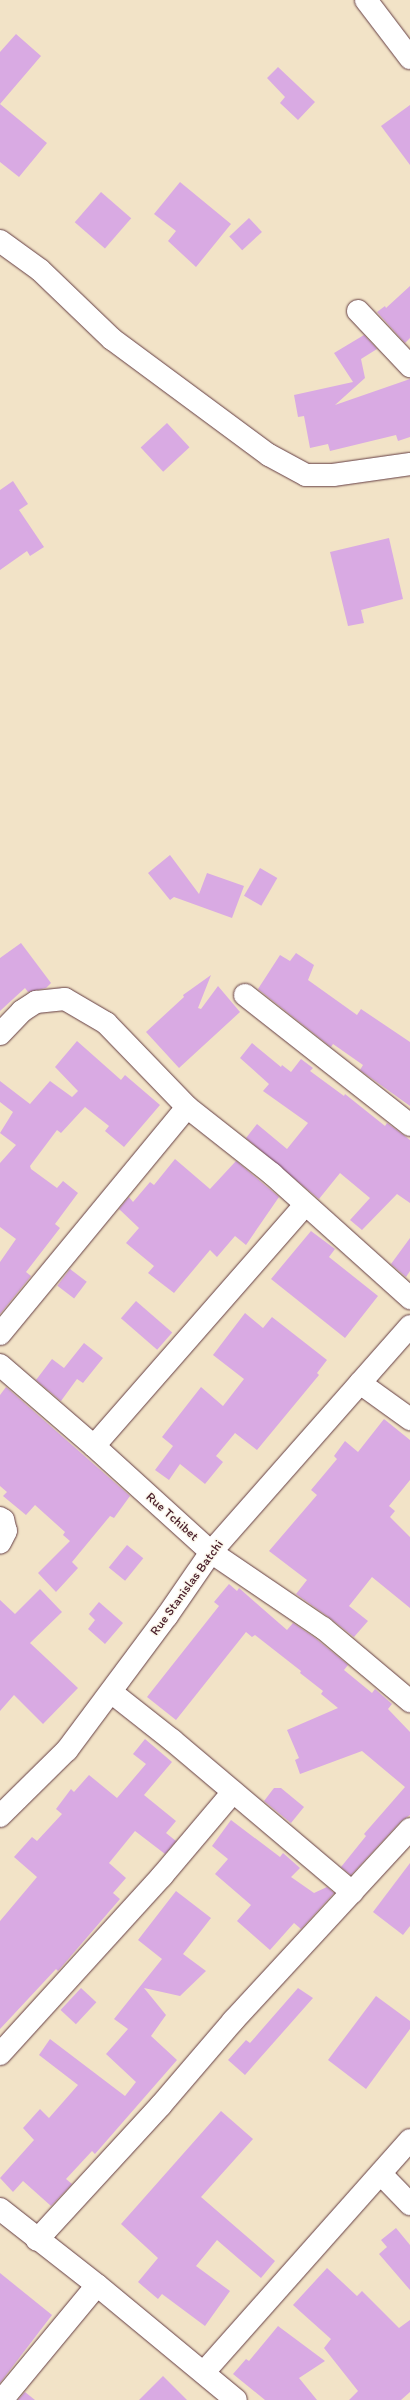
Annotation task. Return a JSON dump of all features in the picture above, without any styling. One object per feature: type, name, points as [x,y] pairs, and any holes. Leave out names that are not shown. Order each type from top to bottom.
[{"type":"street","points":[[366,0],[410,58]]},
{"type":"street","points":[[0,241],[40,270],[112,339],[269,455],[306,475],[333,475],[410,464]]},
{"type":"street","points":[[358,311],[410,366]]},
{"type":"street","points":[[245,995],[410,1125]]},
{"type":"street","points":[[0,1034],[22,1010],[36,1002],[65,999],[106,1023],[187,1107],[272,1174],[304,1206],[410,1298]]},
{"type":"street","points":[[0,1334],[187,1107]]},
{"type":"street","points":[[94,1446],[304,1206]]},
{"type":"street","name":"Rue Stanislas Batchi","points":[[2,1809],[67,1750],[167,1616],[211,1552],[410,1326]]},
{"type":"street","name":"Rue Tchibet","points":[[0,1366],[94,1446],[211,1552],[323,1628],[410,1701]]},
{"type":"street","points":[[360,1383],[410,1419]]},
{"type":"street","points":[[0,1518],[3,1520],[6,1531],[0,1543]]},
{"type":"street","points":[[111,1692],[352,1892]]},
{"type":"street","points":[[0,2054],[162,1876],[233,1792]]},
{"type":"street","points":[[37,2240],[410,1829]]},
{"type":"street","points":[[204,2372],[410,2140]]},
{"type":"street","points":[[381,2174],[410,2204]]},
{"type":"street","points":[[0,2209],[37,2240],[97,2285],[236,2400]]},
{"type":"street","points":[[2,2400],[97,2285]]},
{"type":"building","points":[[16,34],[41,56],[0,104],[0,52]]},
{"type":"building","points":[[278,67],[315,102],[298,120],[280,103],[285,97],[267,78]]},
{"type":"building","points":[[0,104],[47,143],[19,177],[0,162]]},
{"type":"building","points":[[410,105],[410,165],[381,126]]},
{"type":"building","points":[[180,182],[231,224],[196,267],[168,241],[176,231],[154,214]]},
{"type":"building","points":[[101,192],[131,218],[105,248],[75,222]]},
{"type":"building","points":[[249,218],[262,232],[242,250],[229,236]]},
{"type":"building","points":[[410,286],[410,338],[405,343],[377,312],[385,306],[386,308]]},
{"type":"building","points":[[364,335],[377,349],[361,359],[365,378],[335,405],[410,379],[410,437],[398,441],[396,435],[330,451],[328,444],[310,448],[304,416],[298,417],[294,395],[353,382],[334,353]]},
{"type":"building","points":[[167,423],[190,447],[163,472],[141,448]]},
{"type":"building","points":[[13,481],[28,504],[19,510],[44,547],[30,556],[27,551],[0,570],[0,490]]},
{"type":"building","points":[[389,538],[403,599],[361,610],[364,623],[348,626],[330,552]]},
{"type":"building","points":[[170,855],[199,894],[207,873],[244,886],[232,918],[174,897],[170,900],[148,873]]},
{"type":"building","points":[[260,868],[277,878],[261,906],[244,896]]},
{"type":"building","points":[[21,943],[51,983],[46,988],[28,992],[25,988],[0,1011],[0,958]]},
{"type":"building","points":[[296,953],[314,965],[308,980],[357,1015],[361,1009],[410,1042],[410,1106],[360,1070],[363,1065],[333,1044],[331,1047],[258,989],[280,955],[290,961]]},
{"type":"building","points":[[211,975],[198,1008],[201,1009],[218,986],[240,1012],[179,1068],[146,1032],[184,997],[183,995]]},
{"type":"building","points":[[77,1041],[121,1080],[125,1075],[160,1105],[124,1147],[105,1131],[109,1126],[85,1107],[61,1133],[57,1130],[30,1166],[31,1169],[57,1188],[63,1181],[78,1193],[55,1224],[60,1228],[26,1272],[31,1276],[0,1314],[0,1262],[16,1239],[0,1227],[0,1163],[16,1145],[0,1133],[13,1112],[0,1102],[0,1081],[30,1104],[50,1081],[72,1097],[78,1091],[55,1067]]},
{"type":"building","points":[[252,1043],[281,1067],[282,1065],[291,1072],[301,1059],[313,1068],[310,1071],[344,1096],[345,1094],[385,1126],[387,1123],[410,1140],[410,1203],[397,1194],[362,1230],[350,1220],[370,1198],[340,1173],[319,1199],[246,1138],[257,1124],[287,1149],[308,1123],[263,1091],[269,1084],[240,1058]]},
{"type":"building","points":[[175,1159],[210,1189],[236,1161],[279,1197],[246,1245],[235,1236],[217,1257],[210,1250],[174,1293],[148,1273],[154,1266],[126,1243],[139,1228],[119,1209],[129,1197],[133,1202],[150,1182],[154,1185]]},
{"type":"building","points":[[311,1231],[335,1249],[329,1257],[378,1296],[345,1338],[271,1279]]},
{"type":"building","points":[[410,1238],[410,1271],[406,1277],[391,1264]]},
{"type":"building","points":[[70,1269],[87,1282],[74,1298],[57,1286]]},
{"type":"building","points":[[136,1301],[172,1332],[157,1350],[121,1318]]},
{"type":"building","points":[[245,1313],[263,1328],[272,1317],[327,1360],[317,1373],[319,1375],[257,1450],[235,1433],[216,1456],[223,1462],[205,1484],[180,1464],[169,1480],[155,1470],[173,1446],[162,1437],[201,1387],[223,1406],[244,1379],[213,1355]]},
{"type":"building","points":[[84,1343],[103,1358],[83,1383],[77,1379],[61,1401],[36,1380],[52,1359],[64,1368]]},
{"type":"building","points":[[6,1387],[130,1496],[114,1518],[110,1516],[72,1562],[78,1568],[56,1592],[38,1573],[70,1541],[63,1535],[65,1532],[35,1505],[26,1515],[3,1496],[7,1492],[0,1486],[0,1395]]},
{"type":"building","points":[[384,1419],[410,1440],[410,1480],[389,1506],[395,1511],[390,1517],[410,1537],[410,1608],[372,1577],[349,1606],[368,1621],[354,1637],[296,1594],[307,1580],[269,1551],[317,1495],[311,1490],[337,1459],[334,1456],[345,1441],[358,1452]]},
{"type":"building","points":[[127,1545],[143,1558],[125,1581],[109,1568]]},
{"type":"building","points":[[229,1584],[237,1591],[239,1588],[287,1630],[293,1623],[315,1638],[348,1665],[344,1670],[372,1693],[375,1689],[392,1704],[388,1709],[410,1732],[410,1815],[401,1821],[351,1875],[341,1867],[366,1836],[364,1834],[405,1787],[362,1751],[300,1774],[295,1760],[299,1758],[287,1730],[338,1708],[321,1694],[323,1691],[300,1673],[301,1671],[255,1635],[252,1637],[246,1632],[176,1720],[147,1697],[219,1606],[214,1602]]},
{"type":"building","points":[[40,1589],[62,1612],[30,1643],[78,1688],[43,1724],[14,1695],[0,1711],[0,1600],[15,1614]]},
{"type":"building","points":[[99,1602],[123,1623],[105,1644],[88,1629],[95,1620],[89,1614]]},
{"type":"building","points":[[145,1739],[172,1762],[144,1795],[176,1821],[166,1833],[176,1841],[165,1854],[135,1831],[109,1863],[126,1878],[113,1893],[120,1899],[58,1971],[56,1969],[0,2029],[0,1921],[37,1877],[14,1857],[32,1837],[37,1841],[62,1814],[56,1809],[71,1789],[74,1792],[89,1775],[117,1798],[146,1764],[133,1754]]},
{"type":"building","points":[[274,1788],[281,1788],[304,1807],[291,1823],[264,1801]]},
{"type":"building","points":[[231,1820],[280,1857],[283,1853],[300,1868],[291,1877],[314,1893],[327,1887],[334,1893],[301,1929],[294,1923],[270,1950],[237,1921],[251,1905],[215,1874],[228,1859],[212,1846]]},
{"type":"building","points":[[410,1863],[410,1926],[403,1935],[373,1912]]},
{"type":"building","points":[[176,1891],[211,1918],[183,1954],[206,1971],[180,1996],[144,1988],[166,2015],[151,2036],[177,2060],[95,2154],[92,2151],[66,2179],[72,2184],[51,2206],[23,2181],[13,2192],[0,2178],[34,2140],[23,2128],[40,2109],[49,2118],[78,2085],[39,2055],[50,2039],[125,2096],[136,2082],[106,2054],[128,2029],[114,2019],[162,1959],[138,1940]]},
{"type":"building","points":[[81,1988],[96,2002],[76,2024],[61,2010]]},
{"type":"building","points":[[298,1988],[313,1998],[245,2075],[228,2060],[246,2040],[250,2043]]},
{"type":"building","points":[[376,1996],[410,2021],[410,2029],[366,2089],[328,2060]]},
{"type":"building","points":[[221,2111],[253,2139],[201,2197],[275,2261],[261,2278],[217,2240],[196,2266],[230,2291],[205,2326],[162,2294],[158,2299],[138,2282],[158,2258],[121,2224]]},
{"type":"building","points":[[396,2228],[410,2245],[410,2290],[379,2254],[387,2247],[381,2240]]},
{"type":"building","points":[[327,2268],[357,2296],[362,2291],[399,2328],[410,2320],[410,2392],[401,2400],[349,2400],[358,2391],[324,2348],[331,2339],[293,2305]]},
{"type":"building","points":[[0,2273],[52,2315],[0,2383]]},
{"type":"building","points":[[278,2326],[325,2361],[299,2378],[317,2400],[265,2400],[233,2374],[246,2359],[249,2361]]},
{"type":"building","points":[[163,2376],[187,2400],[139,2400]]},
{"type":"building","points":[[25,2392],[35,2400],[18,2400]]}]
